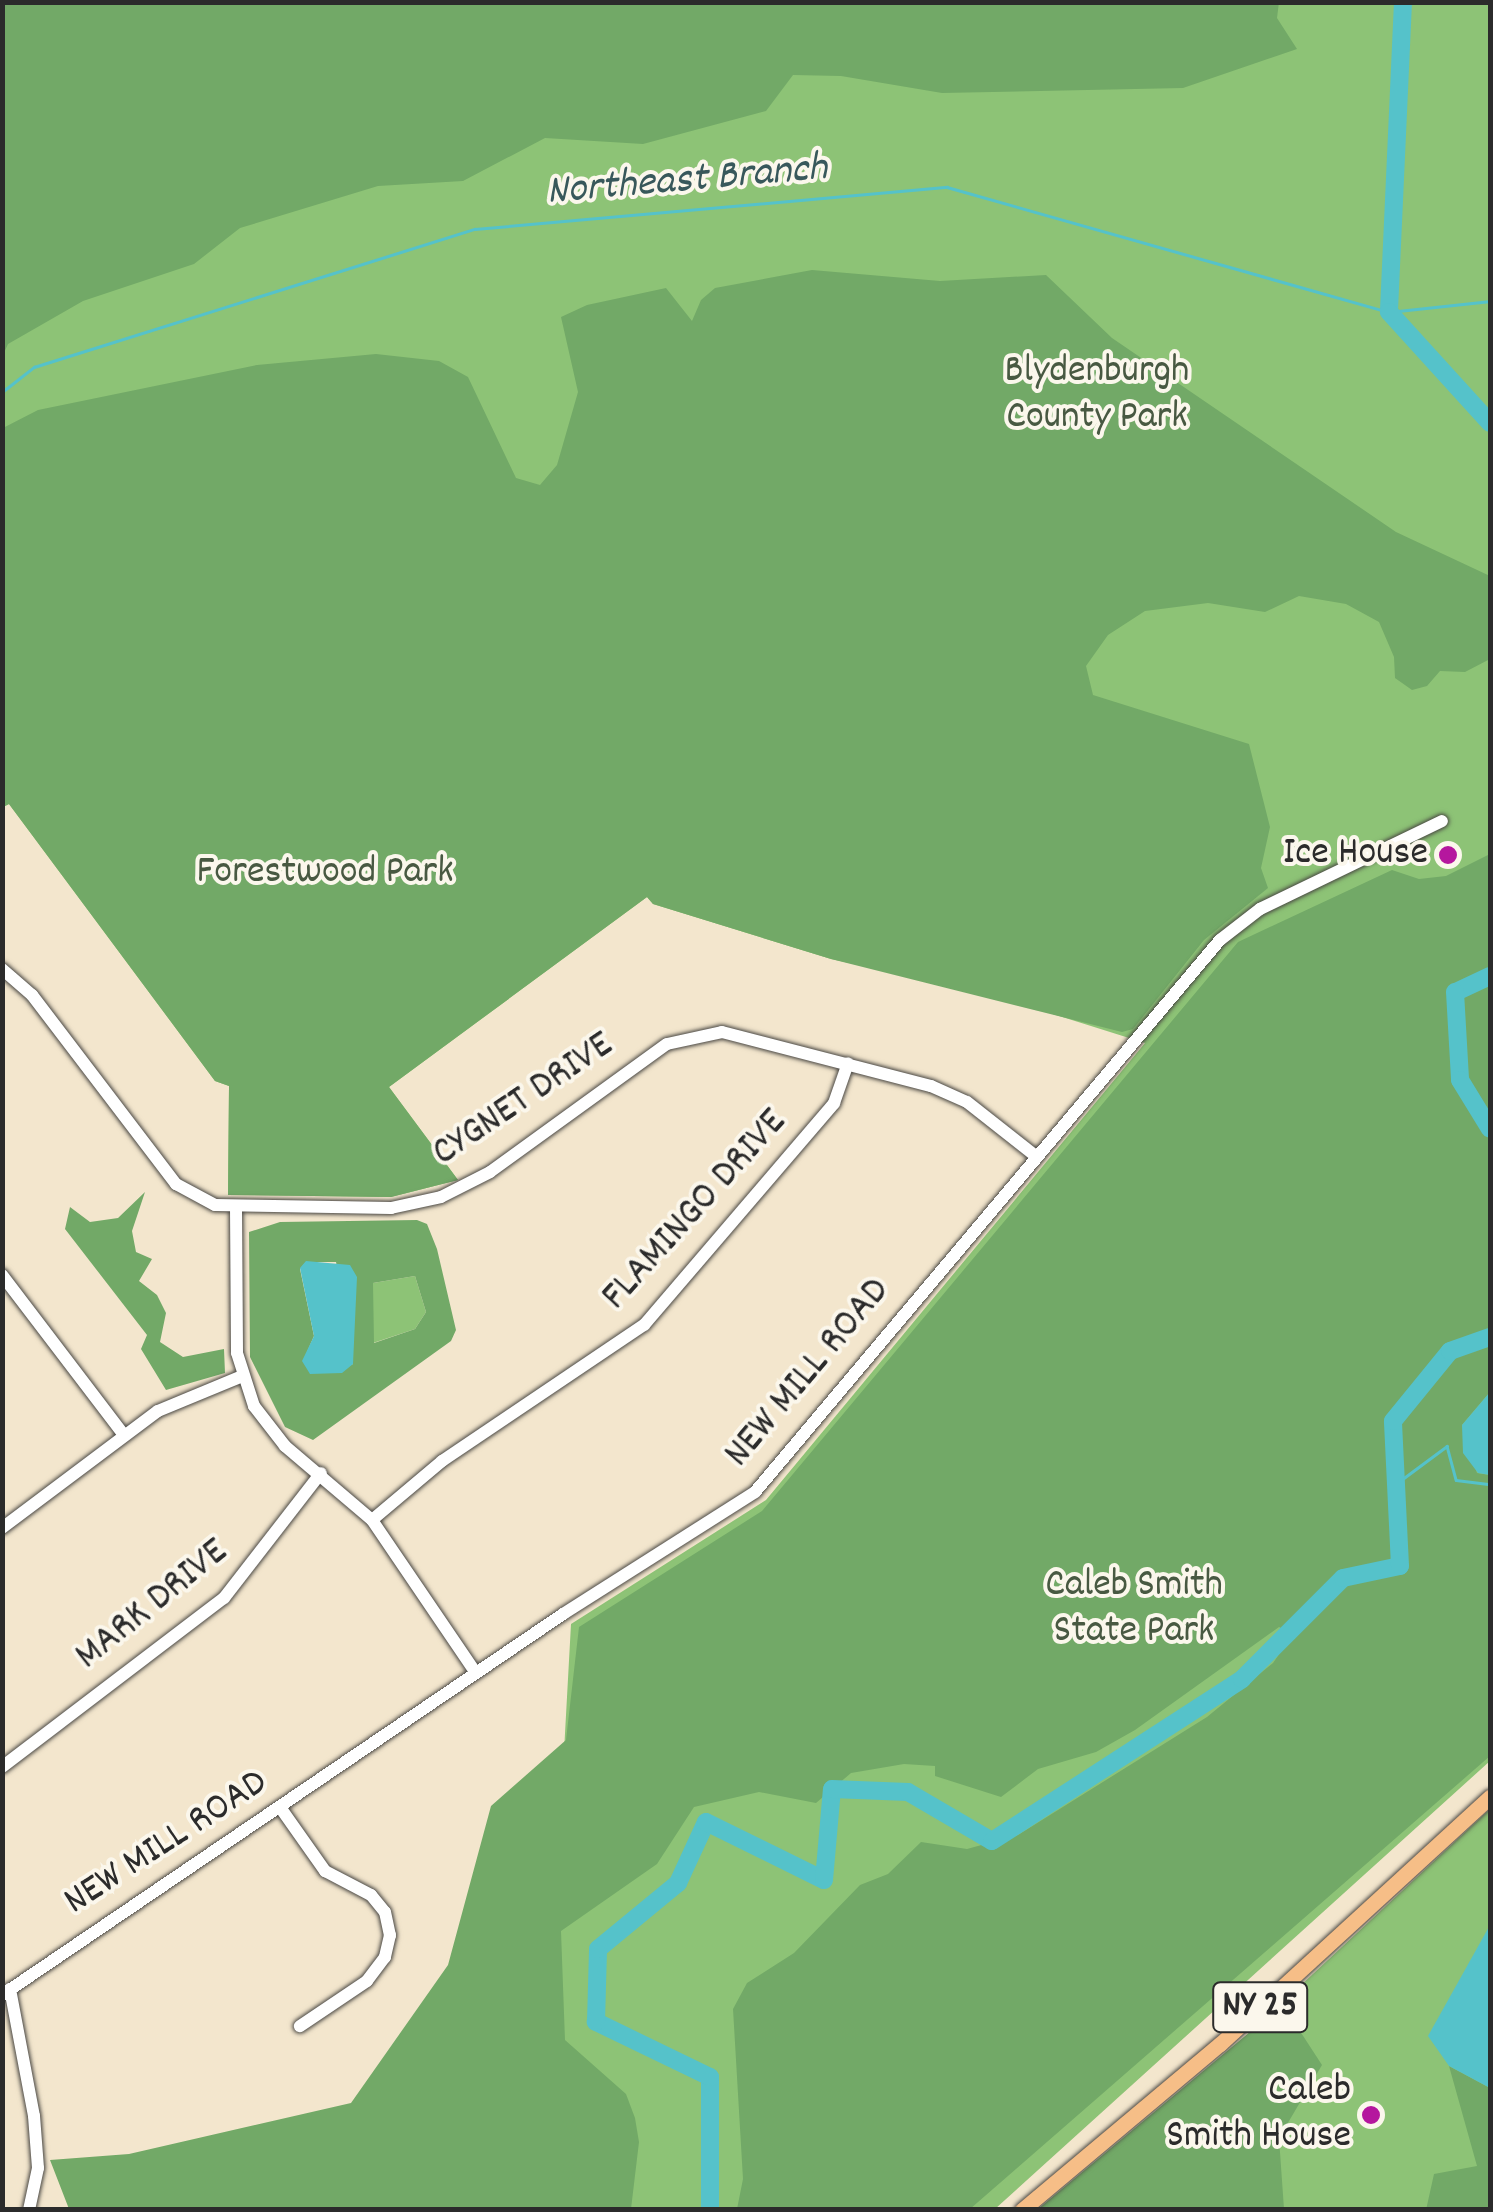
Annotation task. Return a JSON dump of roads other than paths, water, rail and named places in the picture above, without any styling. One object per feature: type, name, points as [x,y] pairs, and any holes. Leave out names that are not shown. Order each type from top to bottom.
[{"type":"main road","name":"NY 25","points":[[1022,2210],[1220,2044],[1490,1797]]},
{"type":"street","name":"NEW MILL ROAD","points":[[6,1992],[282,1810],[476,1673],[755,1492],[1220,940],[1268,904],[1442,821]]},
{"type":"street","name":"CYGNET DRIVE","points":[[2,968],[32,995],[176,1184],[194,1197],[236,1208],[391,1208],[441,1197],[502,1164],[667,1044],[695,1034],[746,1036],[848,1063],[967,1102],[1037,1156]]},
{"type":"street","name":"FLAMINGO DRIVE","points":[[372,1520],[442,1461],[644,1325],[834,1104],[848,1063]]},
{"type":"street","points":[[236,1208],[240,1377],[272,1434],[372,1520],[476,1673]]},
{"type":"street","points":[[2,1275],[124,1434]]},
{"type":"street","points":[[2,1528],[158,1410],[240,1377]]},
{"type":"street","name":"MARK DRIVE","points":[[2,1766],[224,1598],[321,1473]]},
{"type":"street","points":[[282,1810],[325,1871],[371,1895],[384,1912],[390,1935],[385,1957],[368,1981],[300,2026]]},
{"type":"street","points":[[6,1992],[35,2134],[38,2168],[29,2210]]},
{"type":"water","points":[[306,1261],[350,1265],[357,1277],[353,1364],[342,1373],[310,1374],[302,1361],[314,1336],[300,1268]]},
{"type":"water","points":[[1490,1392],[1490,1475],[1478,1473],[1463,1453],[1462,1425]]},
{"type":"water","points":[[1490,1925],[1490,2088],[1449,2066],[1428,2036]]},
{"type":"waterway","points":[[1403,2],[1389,312],[1490,423]]},
{"type":"waterway","name":"Northeast Branch","points":[[2,392],[34,367],[475,229],[947,187],[1389,312],[1490,301]]},
{"type":"waterway","points":[[1490,976],[1455,992],[1460,1080],[1490,1129]]},
{"type":"waterway","points":[[710,2210],[710,2077],[596,2022],[598,1949],[678,1883],[706,1822],[824,1880],[832,1789],[908,1792],[992,1841],[1242,1679],[1343,1578],[1400,1566],[1393,1421],[1450,1351],[1490,1337]]},
{"type":"waterway","points":[[1397,1483],[1447,1446],[1456,1480],[1490,1484]]},
{"type":"place","name":"Ice House","points":[[1448,855]]},
{"type":"place","name":"Caleb Smith House","points":[[1371,2115]]},
{"type":"park label","name":"Blydenburgh County Park","points":[[1097,396]]},
{"type":"park label","name":"Forestwood Park","points":[[325,874]]},
{"type":"park label","name":"Caleb Smith State Park","points":[[1134,1610]]}]
